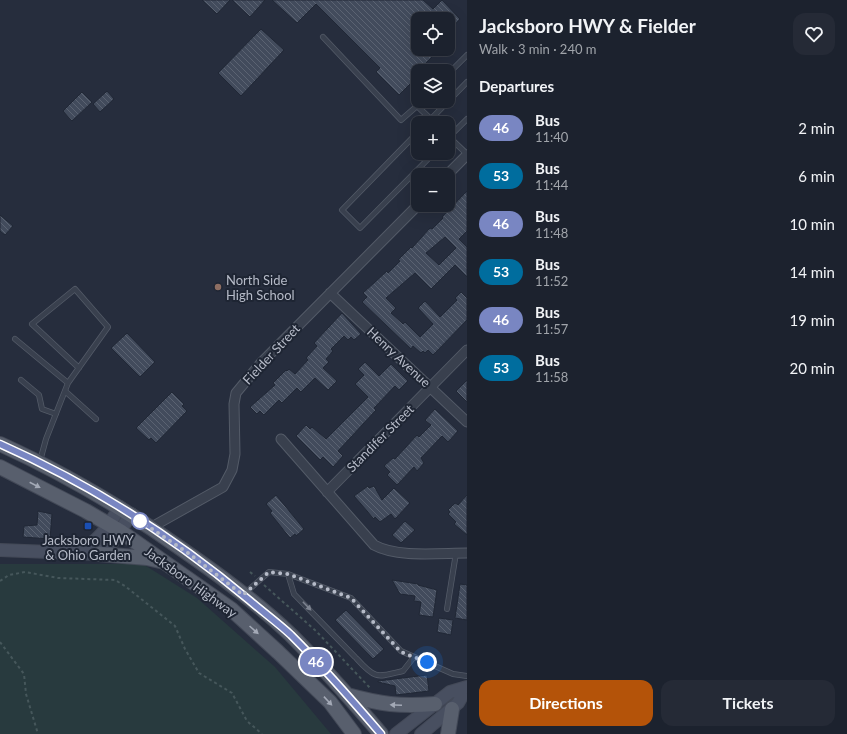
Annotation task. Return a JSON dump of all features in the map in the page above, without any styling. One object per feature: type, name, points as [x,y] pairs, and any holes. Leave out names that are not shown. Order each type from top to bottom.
[{"type":"main road","name":"Jacksboro Highway","points":[[0,444],[40,462],[125,511],[188,553],[243,595],[290,635],[347,695],[381,734]]},
{"type":"main road","name":"Jacksboro Highway","points":[[0,467],[115,527],[231,609],[330,702],[354,734]]},
{"type":"main road","points":[[99,554],[147,558],[164,562]]},
{"type":"main road","points":[[347,695],[384,705],[401,706],[435,704]]},
{"type":"main road","points":[[448,734],[452,709]]},
{"type":"street","points":[[455,168],[467,155]]},
{"type":"street","name":"Fielder Street","points":[[150,528],[223,487],[232,470],[235,454],[234,404],[236,393],[260,364],[411,212]]},
{"type":"street","name":"Henry Avenue","points":[[330,293],[467,422]]},
{"type":"street","name":"Standifer Street","points":[[327,492],[467,350]]},
{"type":"street","points":[[281,439],[374,545],[382,549],[397,552],[467,553]]},
{"type":"street","points":[[75,553],[89,547],[115,527],[125,511]]},
{"type":"street","points":[[0,550],[99,554],[113,542],[115,527]]},
{"type":"street","points":[[396,734],[450,692],[467,687]]},
{"type":"street","points":[[421,734],[458,703],[467,687]]},
{"type":"lane","points":[[323,37],[401,120],[415,108]]},
{"type":"lane","points":[[455,67],[467,55]]},
{"type":"lane","points":[[436,116],[467,82]]},
{"type":"lane","points":[[419,108],[426,116]]},
{"type":"lane","points":[[455,130],[467,119]]},
{"type":"lane","points":[[411,139],[342,210],[360,228],[427,160]]},
{"type":"lane","points":[[455,144],[467,155]]},
{"type":"lane","points":[[40,462],[68,383],[79,368],[108,327],[75,289],[32,324],[79,368]]},
{"type":"lane","points":[[15,339],[68,383]]},
{"type":"lane","points":[[21,380],[39,395],[42,409],[56,414]]},
{"type":"lane","points":[[65,391],[96,419]]},
{"type":"lane","points":[[447,609],[456,553]]},
{"type":"lane","points":[[243,595],[269,572],[288,574],[351,598],[401,652],[453,674],[467,676]]},
{"type":"lane","points":[[288,574],[294,594],[371,674],[378,676],[403,671],[414,657]]},
{"type":"path","points":[[0,581],[9,575],[25,572],[58,578],[115,580],[125,586],[175,626],[185,649],[199,672],[232,693],[247,721],[262,734]]},
{"type":"path","points":[[250,572],[255,576]]},
{"type":"path","points":[[0,642],[24,674],[26,694],[38,734]]},
{"type":"shaded area","points":[[0,564],[143,564],[197,598],[275,667],[331,734],[0,734]]},
{"type":"building","points":[[202,0],[230,0],[217,14]]},
{"type":"building","points":[[232,0],[265,0],[250,17]]},
{"type":"building","points":[[272,0],[423,0],[433,9],[442,0],[453,12],[411,12],[411,56],[433,56],[426,63],[428,64],[411,64],[411,83],[399,95],[376,72],[380,68],[316,4],[297,23]]},
{"type":"building","points":[[455,14],[460,19],[455,24]]},
{"type":"building","points":[[261,29],[284,50],[241,96],[218,73]]},
{"type":"building","points":[[107,91],[114,99],[100,112],[93,104]]},
{"type":"building","points":[[82,92],[92,102],[72,121],[63,111]]},
{"type":"building","points":[[467,191],[467,231],[459,239],[467,247],[467,277],[455,265],[431,289],[415,273],[386,298],[396,308],[391,313],[403,324],[405,322],[420,337],[433,324],[418,308],[425,301],[440,317],[457,300],[455,298],[461,292],[467,298],[467,320],[433,355],[428,350],[425,353],[423,351],[421,353],[413,346],[411,349],[362,302],[367,297],[363,293],[387,271],[388,273],[400,261],[398,260],[411,247],[412,248],[430,228],[432,229],[443,218],[442,217],[447,212],[455,212],[455,203]],"holes":[[[445,237],[456,248],[439,265],[426,253]]]},
{"type":"building","points":[[0,215],[13,226],[5,235],[0,231]]},
{"type":"building","points":[[342,313],[361,334],[354,340],[351,337],[348,340],[344,336],[331,349],[333,351],[326,359],[329,362],[323,368],[337,381],[328,390],[315,378],[301,392],[297,388],[282,403],[279,400],[264,415],[260,411],[257,414],[250,407],[275,385],[273,383],[286,370],[287,371],[289,369],[295,374],[308,360],[306,358],[317,346],[314,343]]},
{"type":"building","points":[[127,333],[155,362],[140,377],[111,348]]},
{"type":"building","points":[[365,362],[379,376],[391,364],[408,381],[399,390],[395,386],[374,408],[376,410],[338,451],[343,456],[333,467],[323,457],[320,460],[296,436],[306,425],[310,429],[312,427],[326,439],[368,397],[355,384],[364,375],[358,369]]},
{"type":"building","points":[[467,380],[467,402],[456,391]]},
{"type":"building","points":[[172,392],[184,404],[182,406],[187,411],[156,443],[151,438],[149,440],[136,428]]},
{"type":"building","points":[[435,409],[458,431],[448,442],[442,436],[421,458],[424,463],[417,471],[414,467],[397,485],[387,475],[390,472],[384,466],[393,458],[395,459],[417,435],[419,437],[431,425],[425,420]]},
{"type":"building","points":[[368,486],[369,488],[374,486],[382,500],[394,488],[410,503],[395,519],[391,514],[380,522],[375,517],[374,519],[354,496]]},
{"type":"building","points":[[276,495],[304,529],[296,536],[295,534],[290,538],[270,513],[272,511],[266,504]]},
{"type":"building","points":[[467,495],[467,535],[454,524],[456,522],[448,514],[450,512],[448,510],[455,503],[458,505]]},
{"type":"building","points":[[38,511],[52,514],[50,539],[23,537],[24,526],[37,525]]},
{"type":"building","points":[[405,521],[415,530],[401,543],[392,535]]},
{"type":"building","points":[[392,580],[418,584],[437,590],[433,617],[419,615],[421,602],[414,601],[415,596],[400,594]]},
{"type":"building","points":[[460,584],[467,585],[467,620],[455,618]]},
{"type":"building","points":[[346,610],[384,649],[373,659],[335,620]]},
{"type":"building","points":[[439,618],[453,620],[451,635],[437,632]]},
{"type":"building","points":[[427,675],[429,691],[396,695],[395,686],[378,682],[378,681]]},
{"type":"bus line","name":"46","points":[[0,444],[40,462],[78,482],[131,514],[188,553],[233,587],[290,635],[347,695],[381,734]]},
{"type":"place","name":"North Side High School","points":[[218,287]]},
{"type":"place","name":"Jacksboro HWY & Ohio Garden","points":[[88,526]]},
{"type":"route","points":[[140,521],[188,553],[243,595],[269,572],[288,574],[351,598],[401,652],[427,662]]}]
